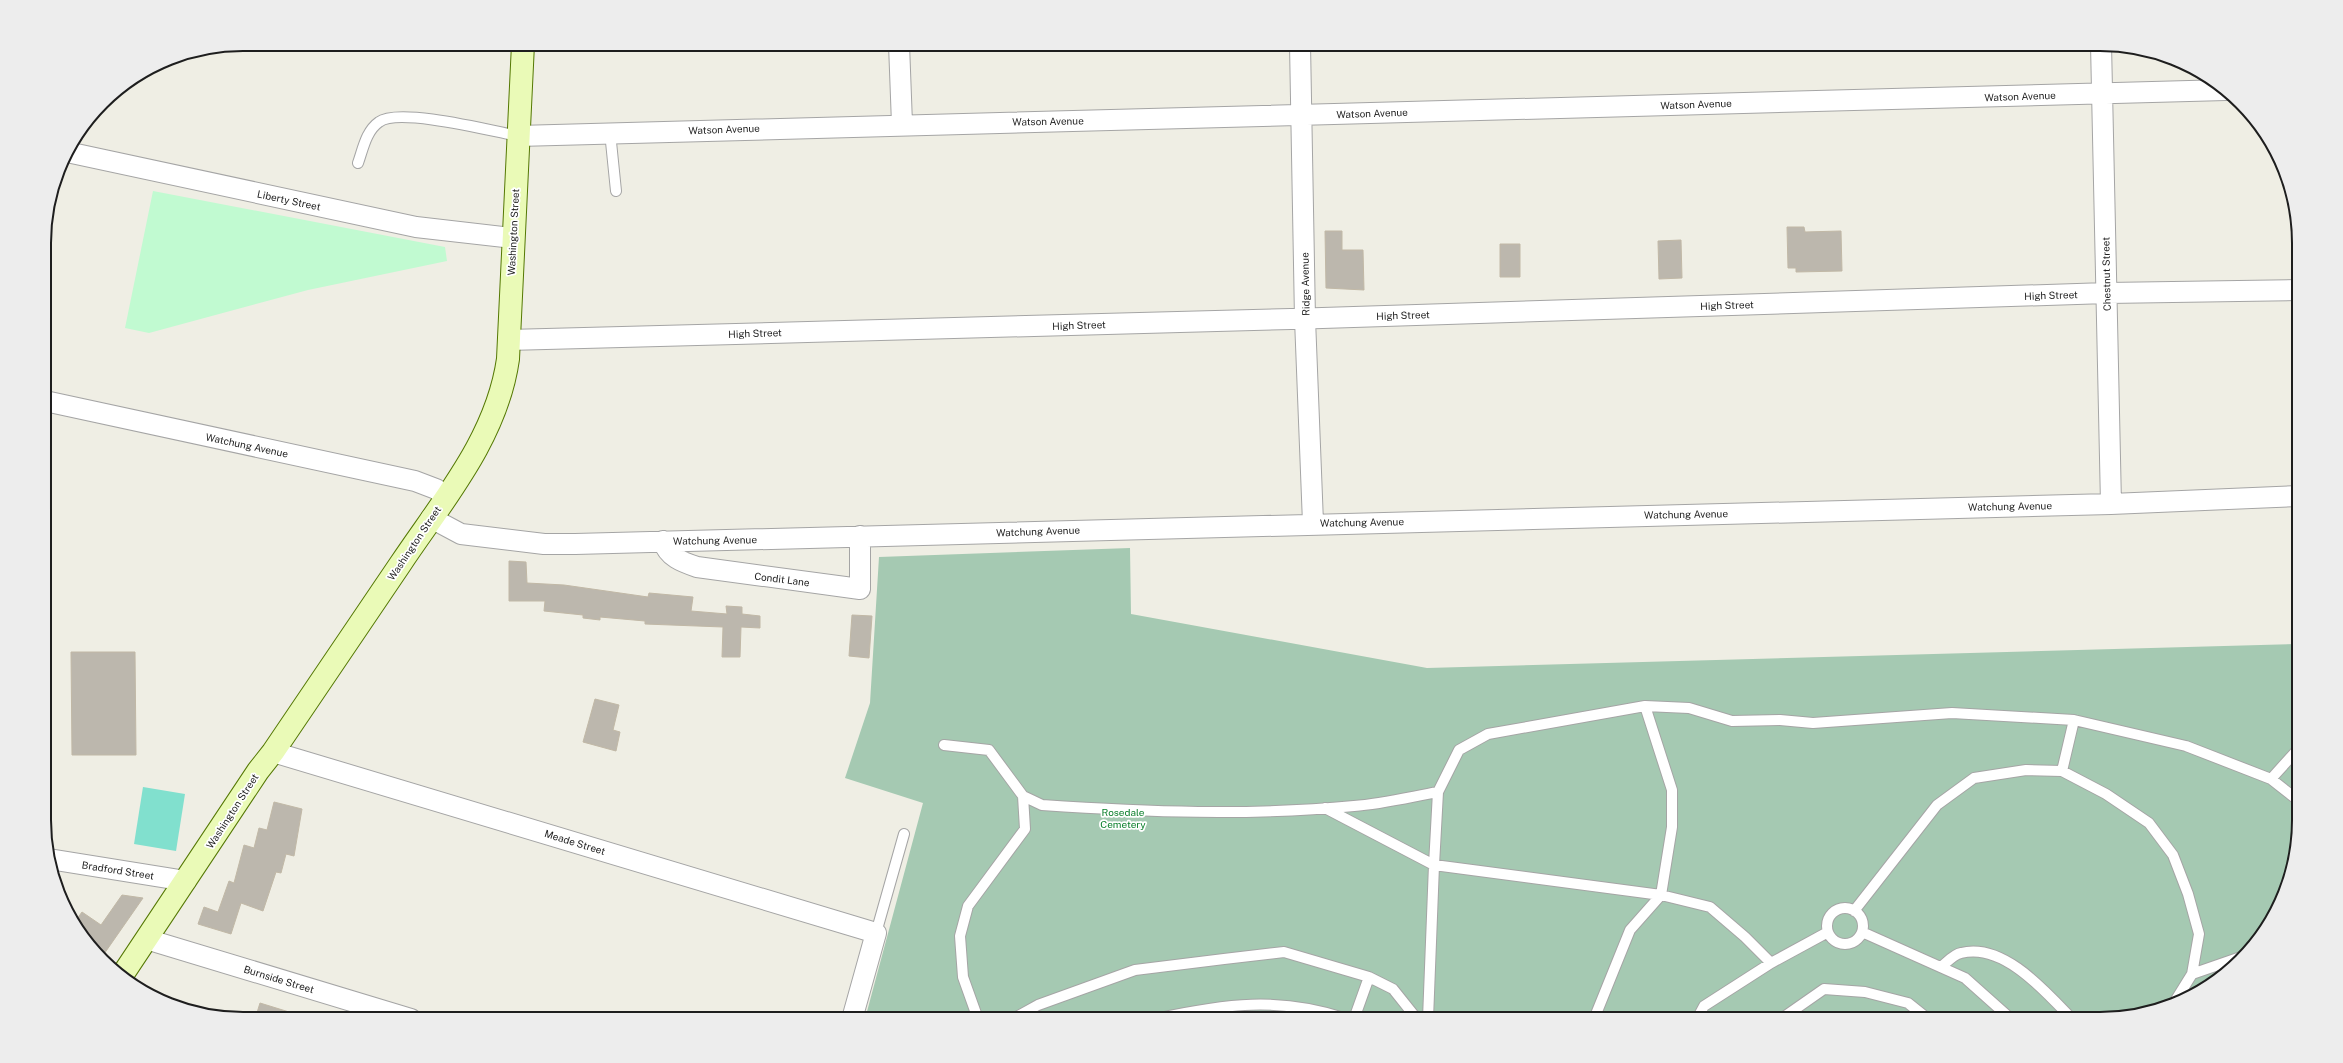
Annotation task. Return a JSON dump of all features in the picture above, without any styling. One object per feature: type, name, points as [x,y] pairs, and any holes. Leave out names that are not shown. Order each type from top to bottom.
[{"type":"main road","name":"Washington Street","points":[[125,971],[258,771],[273,752],[446,496],[479,445],[496,412],[505,375],[508,340],[523,51]]},
{"type":"street","points":[[899,51],[902,124]]},
{"type":"street","name":"Ridge Avenue","points":[[1300,51],[1305,318],[1313,523]]},
{"type":"street","name":"Chestnut Street","points":[[2101,51],[2111,504]]},
{"type":"street","name":"Watson Avenue","points":[[518,136],[902,124],[1302,115],[2216,90]]},
{"type":"street","name":"Liberty Street","points":[[74,153],[416,227],[512,238]]},
{"type":"street","name":"High Street","points":[[508,340],[1305,318],[2107,293],[2292,290]]},
{"type":"street","name":"Watchung Avenue","points":[[51,402],[415,481],[436,489],[446,496]]},
{"type":"street","name":"Watchung Avenue","points":[[431,518],[461,534],[544,544],[1313,523],[2111,504],[2292,496]]},
{"type":"street","name":"Condit Lane","points":[[663,541],[669,553],[676,558],[697,567],[860,589],[860,536]]},
{"type":"street","name":"Meade Street","points":[[273,752],[876,933]]},
{"type":"street","name":"Bradford Street","points":[[55,859],[186,881]]},
{"type":"street","points":[[854,1012],[876,933]]},
{"type":"street","name":"Burnside Street","points":[[146,939],[388,1012]]},
{"type":"lane","points":[[358,163],[370,132],[379,122],[393,116],[430,119],[518,136]]},
{"type":"lane","points":[[610,132],[616,191]]},
{"type":"lane","points":[[1597,1012],[1630,930],[1661,895],[1672,827],[1672,790],[1645,706]]},
{"type":"lane","points":[[1428,1012],[1438,792],[1459,750],[1488,734],[1645,706],[1689,708],[1732,721],[1780,720],[1813,723],[1952,713],[2074,720],[2186,746],[2271,779],[2292,796]]},
{"type":"lane","points":[[2062,770],[2074,720]]},
{"type":"lane","points":[[944,745],[989,750],[1023,796],[1042,805],[1192,812],[1272,812],[1356,806],[1438,792]]},
{"type":"lane","points":[[2271,779],[2292,756]]},
{"type":"lane","points":[[1854,911],[1937,805],[1974,778],[2026,770],[2062,770],[2106,794],[2149,823],[2173,855],[2188,894],[2199,934],[2192,974],[2180,994]]},
{"type":"lane","points":[[976,1012],[963,977],[960,936],[968,906],[1025,829],[1023,796]]},
{"type":"lane","points":[[1326,808],[1434,865],[1661,895],[1710,907],[1745,937],[1771,963]]},
{"type":"lane","points":[[876,933],[904,834]]},
{"type":"lane","points":[[1842,908],[1854,911],[1862,920],[1862,932],[1856,941],[1845,944],[1834,941],[1828,932],[1828,919],[1836,910],[1842,908]]},
{"type":"lane","points":[[1701,1012],[1704,1006],[1771,963],[1828,932]]},
{"type":"lane","points":[[1862,932],[1965,978],[2004,1012]]},
{"type":"lane","points":[[1941,967],[1959,953],[1979,950],[2000,956],[2040,985],[2065,1012]]},
{"type":"lane","points":[[1026,1012],[1038,1005],[1136,970],[1284,952],[1369,977],[1393,989],[1412,1012]]},
{"type":"lane","points":[[2192,974],[2231,960]]},
{"type":"lane","points":[[1356,1012],[1369,977]]},
{"type":"lane","points":[[1791,1012],[1824,989],[1865,992],[1908,1003],[1919,1012]]},
{"type":"lane","points":[[1199,1012],[1256,1003],[1321,1010],[1327,1012]]},
{"type":"green space","points":[[153,191],[445,247],[447,261],[308,290],[149,333],[125,328]]},
{"type":"green space","name":"Rosedale Cemetery","points":[[1130,548],[1131,614],[1427,668],[2292,644],[2292,832],[2288,857],[2282,882],[2260,927],[2236,956],[2227,964],[2207,980],[2162,1002],[2112,1012],[867,1012],[923,803],[845,778],[870,703],[879,557]]},
{"type":"shaded area","points":[[143,787],[185,794],[176,851],[134,844]]},
{"type":"building","points":[[1787,227],[1804,227],[1805,232],[1841,231],[1842,271],[1796,272],[1796,268],[1788,268]]},
{"type":"building","points":[[1325,231],[1342,231],[1342,250],[1363,250],[1364,290],[1326,288]]},
{"type":"building","points":[[1681,240],[1682,278],[1659,279],[1658,241]]},
{"type":"building","points":[[1500,244],[1520,244],[1520,277],[1500,277]]},
{"type":"building","points":[[509,561],[526,562],[527,583],[564,585],[648,597],[649,593],[693,597],[691,611],[727,614],[726,606],[742,607],[742,614],[760,616],[760,628],[741,627],[740,657],[722,657],[723,627],[645,624],[645,621],[600,617],[600,620],[583,618],[583,615],[544,611],[545,601],[509,601]]},
{"type":"building","points":[[852,615],[872,616],[869,658],[849,656]]},
{"type":"building","points":[[71,652],[135,652],[136,755],[72,755]]},
{"type":"building","points":[[595,699],[619,705],[613,730],[620,732],[616,751],[583,742]]},
{"type":"building","points":[[274,802],[302,809],[294,856],[286,854],[281,873],[276,872],[263,911],[241,903],[231,934],[198,924],[204,907],[218,912],[229,881],[234,883],[244,845],[254,848],[259,828],[267,830]]},
{"type":"building","points":[[122,895],[143,898],[105,953],[83,927],[78,918],[82,912],[101,925]]},
{"type":"building","points":[[260,1003],[289,1012],[257,1012]]}]
